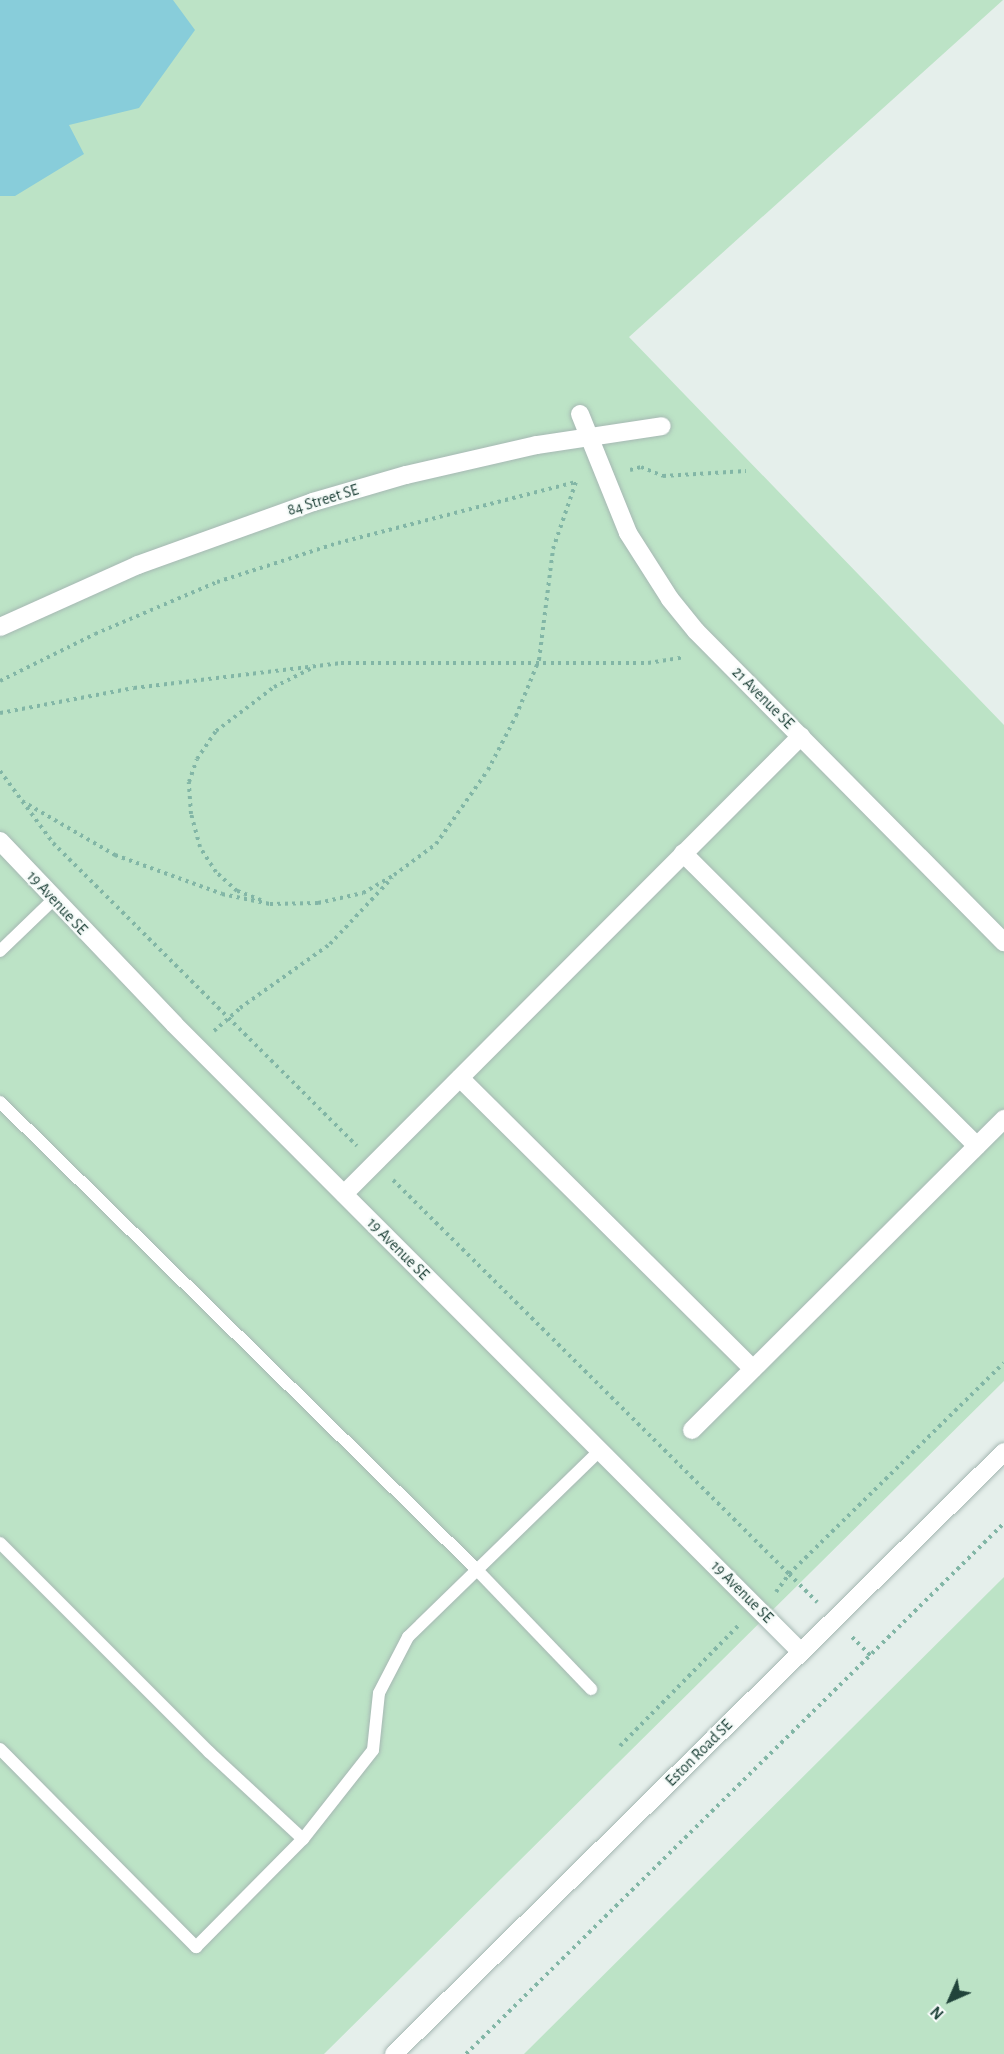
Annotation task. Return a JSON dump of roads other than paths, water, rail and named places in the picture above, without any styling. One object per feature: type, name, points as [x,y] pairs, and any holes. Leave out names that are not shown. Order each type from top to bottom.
[{"type":"street","name":"21 Avenue SE","points":[[580,414],[588,440],[628,533],[652,575],[696,631],[1004,942]]},
{"type":"street","name":"84 Street SE","points":[[0,627],[138,565],[313,502],[526,447],[588,440],[662,426]]},
{"type":"street","points":[[344,1194],[801,736]]},
{"type":"street","name":"19 Avenue SE","points":[[0,841],[53,900],[801,1652]]},
{"type":"street","points":[[683,853],[977,1146]]},
{"type":"street","points":[[460,1077],[753,1369]]},
{"type":"street","points":[[692,1430],[1004,1119]]},
{"type":"street","name":"Eston Road SE","points":[[394,2054],[1004,1452]]},
{"type":"lane","points":[[0,951],[53,900]]},
{"type":"lane","points":[[0,1102],[477,1570],[591,1689]]},
{"type":"lane","points":[[0,1749],[196,1947],[303,1839],[373,1750],[380,1693],[408,1637],[599,1451]]},
{"type":"lane","points":[[0,1543],[209,1752],[303,1839]]},
{"type":"water","points":[[0,0],[173,0],[195,30],[139,108],[69,125],[84,154],[15,196],[0,196]]}]
